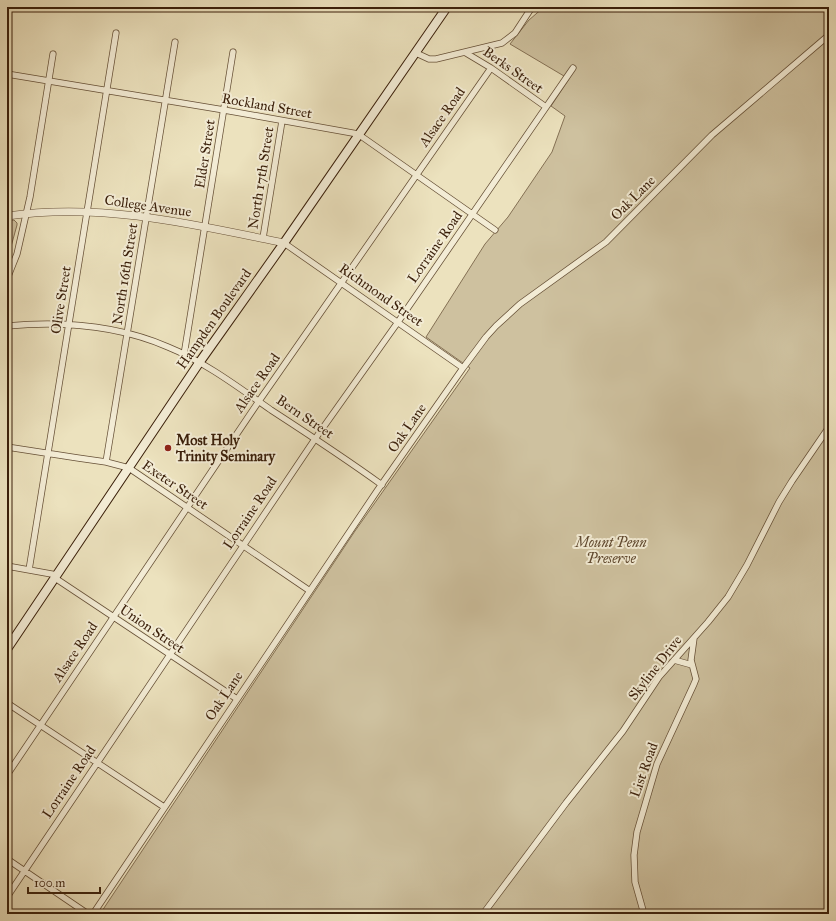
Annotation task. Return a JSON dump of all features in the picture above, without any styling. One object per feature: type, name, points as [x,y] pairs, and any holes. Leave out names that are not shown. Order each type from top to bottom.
[{"type":"main road","name":"Hampden Boulevard","points":[[7,649],[199,363],[447,7]]},
{"type":"street","points":[[416,53],[429,59],[436,59],[466,53],[502,43],[512,37],[532,7]]},
{"type":"street","name":"Olive Street","points":[[29,570],[108,90],[116,33]]},
{"type":"street","name":"Oak Lane","points":[[93,914],[382,485],[463,368],[486,338],[510,312],[606,242],[712,135],[829,35]]},
{"type":"street","name":"North 16th Street","points":[[106,462],[175,42]]},
{"type":"street","name":"Elder Street","points":[[184,355],[233,52]]},
{"type":"street","name":"Berks Street","points":[[466,53],[491,68],[546,107]]},
{"type":"street","points":[[7,280],[17,254],[27,213],[53,54]]},
{"type":"street","name":"Alsace Road","points":[[7,775],[258,401],[417,176],[491,68]]},
{"type":"street","name":"Lorraine Road","points":[[7,897],[315,438],[398,322],[573,68]]},
{"type":"street","name":"Rockland Street","points":[[7,74],[108,90],[358,134],[495,230]]},
{"type":"street","name":"North 17th Street","points":[[263,238],[282,121]]},
{"type":"street","name":"College Avenue","points":[[7,216],[27,213],[88,211],[135,215],[284,243]]},
{"type":"street","name":"Richmond Street","points":[[284,243],[463,368]]},
{"type":"street","name":"Bern Street","points":[[7,326],[69,324],[128,333],[169,347],[210,369],[315,438],[382,485]]},
{"type":"street","name":"Skyline Drive","points":[[483,914],[566,803],[623,731],[652,686],[728,597],[747,565],[779,502],[829,427]]},
{"type":"street","name":"Exeter Street","points":[[7,447],[106,462],[128,468],[310,591]]},
{"type":"street","name":"Union Street","points":[[7,566],[56,576],[113,617],[237,699]]},
{"type":"street","name":"List Road","points":[[644,914],[635,882],[634,855],[637,832],[657,764],[696,679],[692,665],[694,638]]},
{"type":"street","points":[[674,660],[692,665]]},
{"type":"street","points":[[7,703],[164,807]]},
{"type":"street","points":[[7,859],[88,914]]},
{"type":"green space","name":"Mount Penn Preserve","points":[[544,7],[829,7],[829,914],[100,914],[355,531],[470,368],[426,337],[485,244],[508,217],[552,152],[565,116],[551,106],[569,79],[510,44],[529,20]]},
{"type":"green space","points":[[14,220],[17,225],[7,261],[7,221]]},
{"type":"place","name":"Most Holy Trinity Seminary","points":[[168,448]]}]
